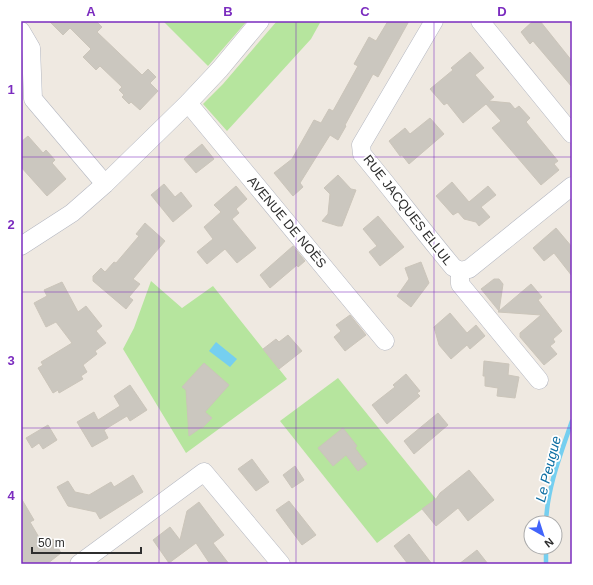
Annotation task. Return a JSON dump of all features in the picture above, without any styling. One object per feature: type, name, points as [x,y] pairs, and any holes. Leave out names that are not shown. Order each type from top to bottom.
[{"type":"street","points":[[21,246],[72,213],[105,184],[188,103],[220,69],[260,21]]},
{"type":"street","name":"RUE JACQUES ELLUL","points":[[434,21],[361,145],[362,154],[405,206],[412,218],[453,267],[460,270],[470,269],[572,186]]},
{"type":"street","points":[[480,21],[572,134]]},
{"type":"street","points":[[21,31],[31,48],[27,88],[33,99],[105,184]]},
{"type":"street","name":"AVENUE DE NOÈS","points":[[188,103],[385,341]]},
{"type":"street","name":"RUE JACQUES ELLUL","points":[[460,270],[460,284],[539,380]]},
{"type":"street","points":[[79,564],[204,472],[281,564]]},
{"type":"green space","points":[[163,21],[247,21],[208,66]]},
{"type":"green space","points":[[277,21],[321,21],[311,39],[227,131],[203,104],[223,84]]},
{"type":"green space","points":[[151,281],[182,308],[213,286],[287,379],[186,453],[123,349],[134,328]]},
{"type":"green space","points":[[338,378],[436,499],[377,543],[280,421]]},
{"type":"water","points":[[216,342],[237,359],[230,367],[209,351]]},
{"type":"building","points":[[49,21],[96,21],[102,27],[97,32],[142,75],[148,69],[156,77],[150,83],[158,91],[140,110],[131,102],[129,104],[122,97],[124,95],[119,90],[122,87],[100,66],[96,70],[83,57],[91,49],[70,28],[63,35]]},
{"type":"building","points":[[388,21],[409,21],[378,77],[373,74],[338,140],[330,135],[300,183],[303,187],[293,196],[274,173],[292,159],[314,120],[321,123],[329,109],[333,111],[358,66],[354,64],[369,37],[376,41]]},
{"type":"building","points":[[533,21],[540,21],[572,61],[572,87],[533,41],[530,44],[521,32]]},
{"type":"building","points":[[470,52],[484,68],[475,75],[494,97],[489,101],[510,103],[515,109],[519,106],[530,118],[526,122],[558,161],[554,164],[559,170],[541,185],[492,128],[501,121],[486,104],[463,123],[447,103],[444,105],[430,89],[453,70],[451,68]]},
{"type":"building","points":[[430,118],[444,134],[409,164],[402,155],[400,156],[389,141],[405,128],[410,134]]},
{"type":"building","points":[[28,136],[43,153],[46,150],[55,160],[52,163],[66,179],[47,196],[21,167],[21,142]]},
{"type":"building","points":[[202,144],[214,159],[196,173],[184,159]]},
{"type":"building","points":[[338,175],[351,189],[356,190],[342,226],[322,221],[328,214],[330,194],[324,188]]},
{"type":"building","points":[[452,182],[469,202],[488,186],[496,195],[481,207],[490,217],[479,226],[476,222],[464,219],[458,212],[453,215],[436,196]]},
{"type":"building","points":[[164,184],[175,197],[181,192],[192,206],[173,222],[151,195]]},
{"type":"building","points":[[236,186],[247,199],[236,209],[239,213],[232,219],[256,248],[237,263],[225,249],[207,264],[197,252],[213,239],[204,227],[221,212],[214,205]]},
{"type":"building","points":[[378,216],[404,247],[380,266],[369,252],[377,246],[363,229]]},
{"type":"building","points":[[145,223],[165,241],[133,279],[140,284],[129,297],[133,300],[126,309],[93,281],[93,276],[101,268],[105,272],[114,262],[116,263],[139,236],[136,234]]},
{"type":"building","points":[[556,228],[572,247],[572,276],[554,253],[544,261],[533,248]]},
{"type":"building","points":[[293,246],[305,261],[298,267],[297,265],[270,288],[260,275]]},
{"type":"building","points":[[421,262],[429,283],[411,307],[397,296],[409,279],[405,268]]},
{"type":"building","points":[[494,279],[499,279],[503,284],[499,311],[481,289]]},
{"type":"building","points":[[62,282],[78,312],[86,306],[102,326],[96,331],[106,343],[95,351],[97,354],[83,365],[87,372],[81,376],[83,379],[59,393],[58,390],[53,393],[38,368],[43,365],[41,362],[72,343],[56,322],[46,327],[34,303],[47,296],[44,290]]},
{"type":"building","points":[[531,284],[542,297],[538,300],[562,331],[553,339],[555,342],[550,346],[557,354],[544,365],[520,337],[520,333],[541,315],[498,312]]},
{"type":"building","points":[[450,313],[467,333],[476,325],[485,336],[470,349],[467,345],[451,359],[439,345],[434,327]]},
{"type":"building","points":[[350,315],[366,335],[345,351],[334,337],[341,331],[336,325]]},
{"type":"building","points":[[288,335],[302,351],[279,369],[263,349],[276,339],[279,342]]},
{"type":"building","points":[[484,361],[509,364],[508,375],[519,377],[515,398],[497,396],[498,388],[485,386],[485,376],[483,376]]},
{"type":"building","points":[[204,363],[229,385],[205,412],[212,418],[202,428],[189,436],[186,390],[182,387]]},
{"type":"building","points":[[406,374],[420,391],[417,393],[420,396],[387,424],[372,405],[395,387],[393,385]]},
{"type":"building","points":[[130,385],[147,410],[130,421],[127,416],[104,430],[108,438],[92,447],[77,422],[94,412],[98,420],[120,406],[114,396]]},
{"type":"building","points":[[438,413],[448,425],[414,454],[404,441]]},
{"type":"building","points":[[48,425],[57,440],[43,449],[39,443],[32,448],[26,438]]},
{"type":"building","points":[[343,428],[357,446],[355,448],[367,464],[358,471],[346,455],[333,466],[318,448]]},
{"type":"building","points":[[252,459],[269,482],[256,491],[238,469]]},
{"type":"building","points":[[295,466],[304,480],[292,488],[283,475]]},
{"type":"building","points":[[469,470],[494,500],[468,521],[458,508],[436,526],[422,509],[436,499],[440,493]]},
{"type":"building","points":[[133,475],[143,492],[100,519],[96,512],[68,506],[57,487],[68,481],[75,492],[89,495],[111,482],[114,487]]},
{"type":"building","points":[[21,498],[34,520],[30,522],[44,546],[53,539],[61,553],[47,564],[21,564]]},
{"type":"building","points":[[289,501],[316,535],[302,545],[276,510]]},
{"type":"building","points":[[199,502],[224,535],[213,543],[229,564],[210,564],[196,543],[169,563],[153,540],[170,527],[180,540],[187,511]]},
{"type":"building","points":[[409,534],[432,564],[408,564],[394,546]]},
{"type":"building","points":[[477,550],[488,564],[459,564]]},
{"type":"waterway","name":"Le Peugue","points":[[547,515],[549,497],[559,458],[572,421]]},
{"type":"waterway","name":"Le Peugue","points":[[546,555],[546,564]]}]
